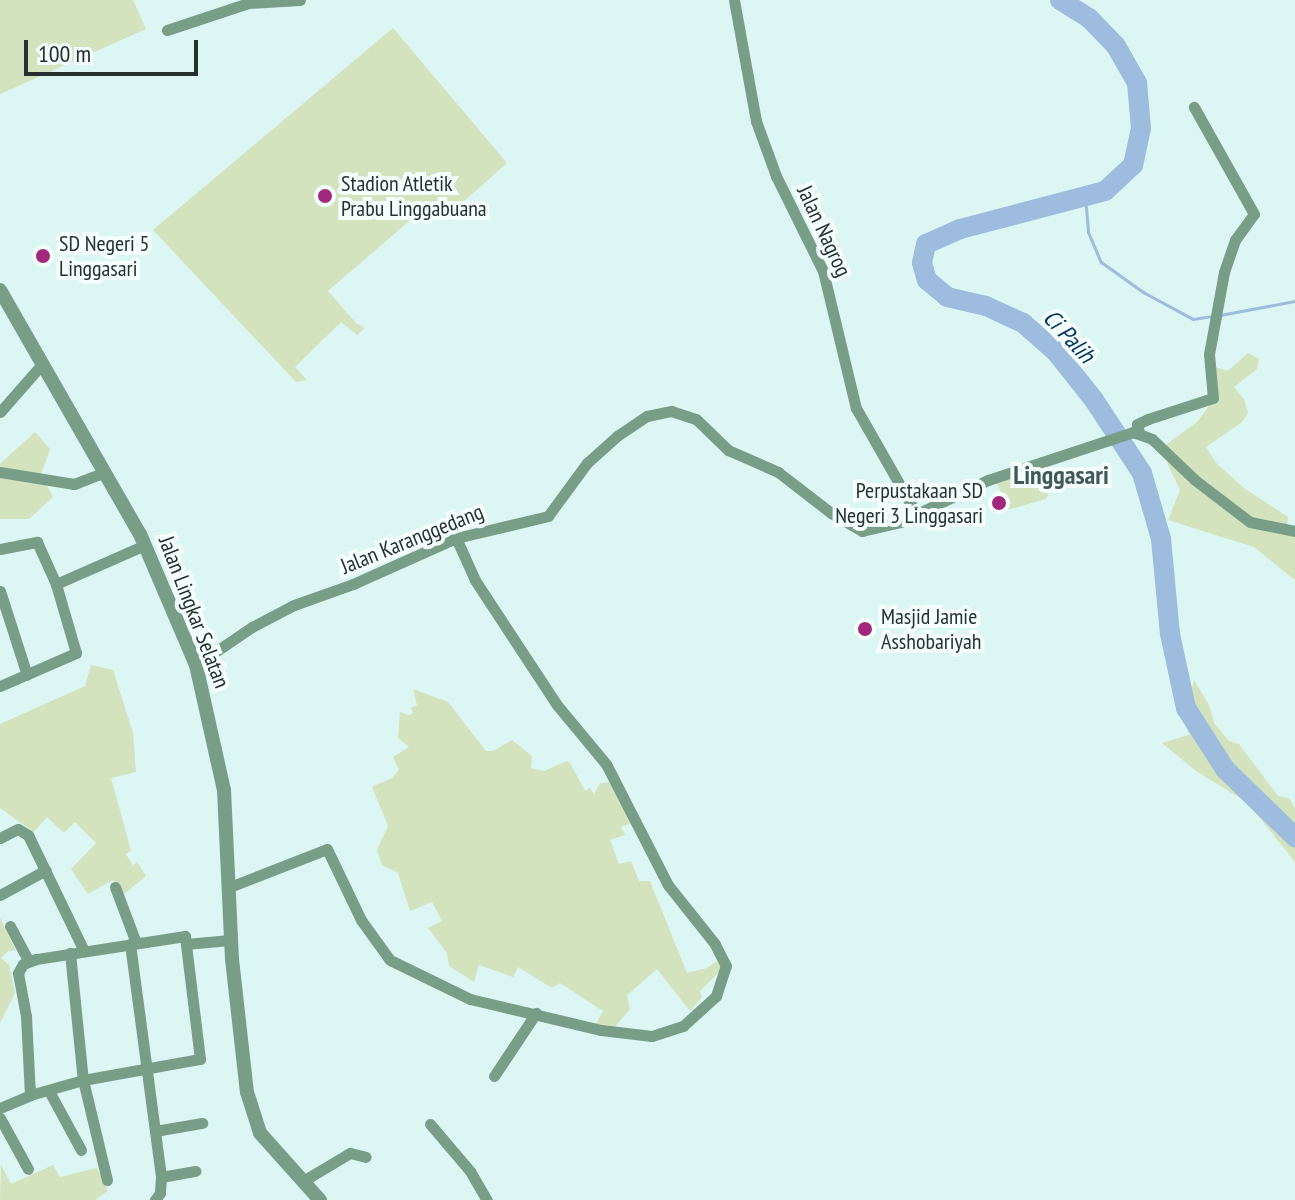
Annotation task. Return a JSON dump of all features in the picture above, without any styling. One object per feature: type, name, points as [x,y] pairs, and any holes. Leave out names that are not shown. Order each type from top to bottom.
[{"type":"street","points":[[167,30],[248,3],[300,0]]},
{"type":"street","name":"Jalan Nagrog","points":[[734,0],[756,121],[776,176],[827,281],[856,408],[917,515]]},
{"type":"street","name":"Jalan Karanggedang","points":[[196,665],[252,627],[294,605],[353,584],[456,538],[486,528],[548,516],[587,463],[617,436],[647,416],[671,411],[696,419],[728,450],[778,472],[831,513],[862,531],[917,515],[988,480],[1136,432],[1138,423],[1211,400],[1214,395],[1209,354],[1229,254],[1254,211],[1194,107]]},
{"type":"street","name":"Jalan Lingkar Selatan","points":[[0,290],[145,545],[196,665],[224,790],[230,940],[247,1092],[253,1116],[268,1144],[320,1200]]},
{"type":"street","points":[[0,412],[43,363]]},
{"type":"street","points":[[1136,432],[1250,522],[1295,531]]},
{"type":"street","points":[[0,472],[74,484],[103,473]]},
{"type":"street","points":[[227,888],[327,849],[361,920],[390,960],[470,999],[601,1030],[652,1036],[669,1033],[703,1011],[720,989],[726,966],[715,944],[668,885],[606,764],[557,705],[475,580],[456,538]]},
{"type":"street","points":[[0,549],[38,543],[56,584],[76,653],[0,686]]},
{"type":"street","points":[[56,584],[145,545]]},
{"type":"street","points":[[0,591],[6,631],[27,675]]},
{"type":"street","points":[[0,838],[18,829],[25,832],[84,951]]},
{"type":"street","points":[[0,895],[46,870]]},
{"type":"street","points":[[115,887],[133,944],[149,1067],[161,1177],[160,1193],[155,1200]]},
{"type":"street","points":[[10,926],[29,961]]},
{"type":"street","points":[[0,1108],[30,1095],[83,1080],[195,1061],[202,1054],[185,936],[29,961],[18,973],[26,1016],[30,1095]]},
{"type":"street","points":[[186,944],[230,940]]},
{"type":"street","points":[[70,953],[83,1080],[107,1180]]},
{"type":"street","points":[[494,1076],[536,1013]]},
{"type":"street","points":[[49,1091],[81,1150]]},
{"type":"street","points":[[0,1118],[28,1169]]},
{"type":"street","points":[[155,1131],[202,1123]]},
{"type":"street","points":[[430,1124],[470,1171],[487,1200]]},
{"type":"street","points":[[303,1181],[350,1153],[366,1157]]},
{"type":"street","points":[[161,1177],[195,1171]]},
{"type":"green space","points":[[0,0],[133,0],[146,29],[0,94]]},
{"type":"green space","points":[[393,28],[507,163],[443,220],[429,204],[328,291],[356,323],[365,328],[357,335],[341,322],[295,367],[307,380],[296,382],[153,230]]},
{"type":"green space","points":[[1248,353],[1259,359],[1257,369],[1234,387],[1244,399],[1248,413],[1242,422],[1206,447],[1217,464],[1244,488],[1288,517],[1286,534],[1295,535],[1295,580],[1254,547],[1168,520],[1180,490],[1166,460],[1167,444],[1197,422],[1209,406],[1212,366],[1228,371]]},
{"type":"green space","points":[[35,432],[50,449],[41,474],[53,497],[29,519],[0,519],[0,464]]},
{"type":"green space","points":[[1038,468],[1048,495],[1046,499],[1007,510],[1004,504],[1009,501],[1006,495],[1002,496],[997,483]]},
{"type":"green space","points":[[91,665],[113,670],[133,733],[136,772],[111,778],[131,851],[126,854],[133,866],[137,862],[146,876],[124,894],[113,880],[88,894],[71,869],[96,843],[75,822],[64,833],[47,817],[34,832],[0,808],[0,724],[85,686]]},
{"type":"green space","points":[[1194,680],[1209,705],[1214,723],[1229,741],[1239,744],[1278,796],[1289,798],[1295,808],[1295,862],[1248,803],[1196,771],[1162,743],[1189,735],[1184,719]]},
{"type":"green space","points":[[413,689],[448,702],[486,751],[493,751],[512,740],[532,756],[531,768],[544,771],[567,761],[570,763],[585,791],[590,788],[594,794],[600,783],[613,782],[633,822],[621,827],[625,835],[610,840],[619,864],[631,861],[639,881],[650,881],[687,973],[707,968],[720,959],[723,968],[700,991],[702,997],[690,1011],[657,969],[627,995],[630,1009],[614,1028],[596,1024],[603,1011],[560,983],[552,988],[518,967],[513,977],[479,965],[474,982],[449,966],[447,953],[428,928],[442,921],[432,902],[410,911],[398,873],[382,865],[377,850],[388,826],[372,787],[392,778],[399,770],[393,757],[409,747],[398,738],[400,712],[409,715],[413,713],[411,708],[417,705]]},
{"type":"green space","points":[[0,918],[16,950],[8,951],[1,958],[9,965],[15,993],[0,1023]]},
{"type":"green space","points":[[1,1165],[11,1184],[53,1165],[60,1177],[97,1168],[108,1191],[95,1200],[0,1200]]},
{"type":"waterway","name":"Ci Palih","points":[[1060,0],[1089,18],[1116,46],[1137,83],[1141,128],[1133,165],[1105,191],[960,229],[926,244],[922,263],[927,280],[947,297],[986,306],[1023,323],[1056,352],[1094,400],[1142,473],[1161,539],[1170,634],[1186,708],[1225,769],[1295,837]]},
{"type":"waterway","points":[[1085,196],[1088,232],[1101,262],[1143,292],[1193,319],[1213,316]]},
{"type":"waterway","points":[[1220,315],[1295,301]]},
{"type":"place","name":"Stadion Atletik Prabu Linggabuana","points":[[325,196]]},
{"type":"place","name":"SD Negeri 5 Linggasari","points":[[43,256]]},
{"type":"place","name":"Perpustakaan SD Negeri 3 Linggasari","points":[[999,503]]},
{"type":"place","name":"Masjid Jamie Asshobariyah","points":[[865,629]]},
{"type":"district","name":"Linggasari","points":[[1061,475]]}]
